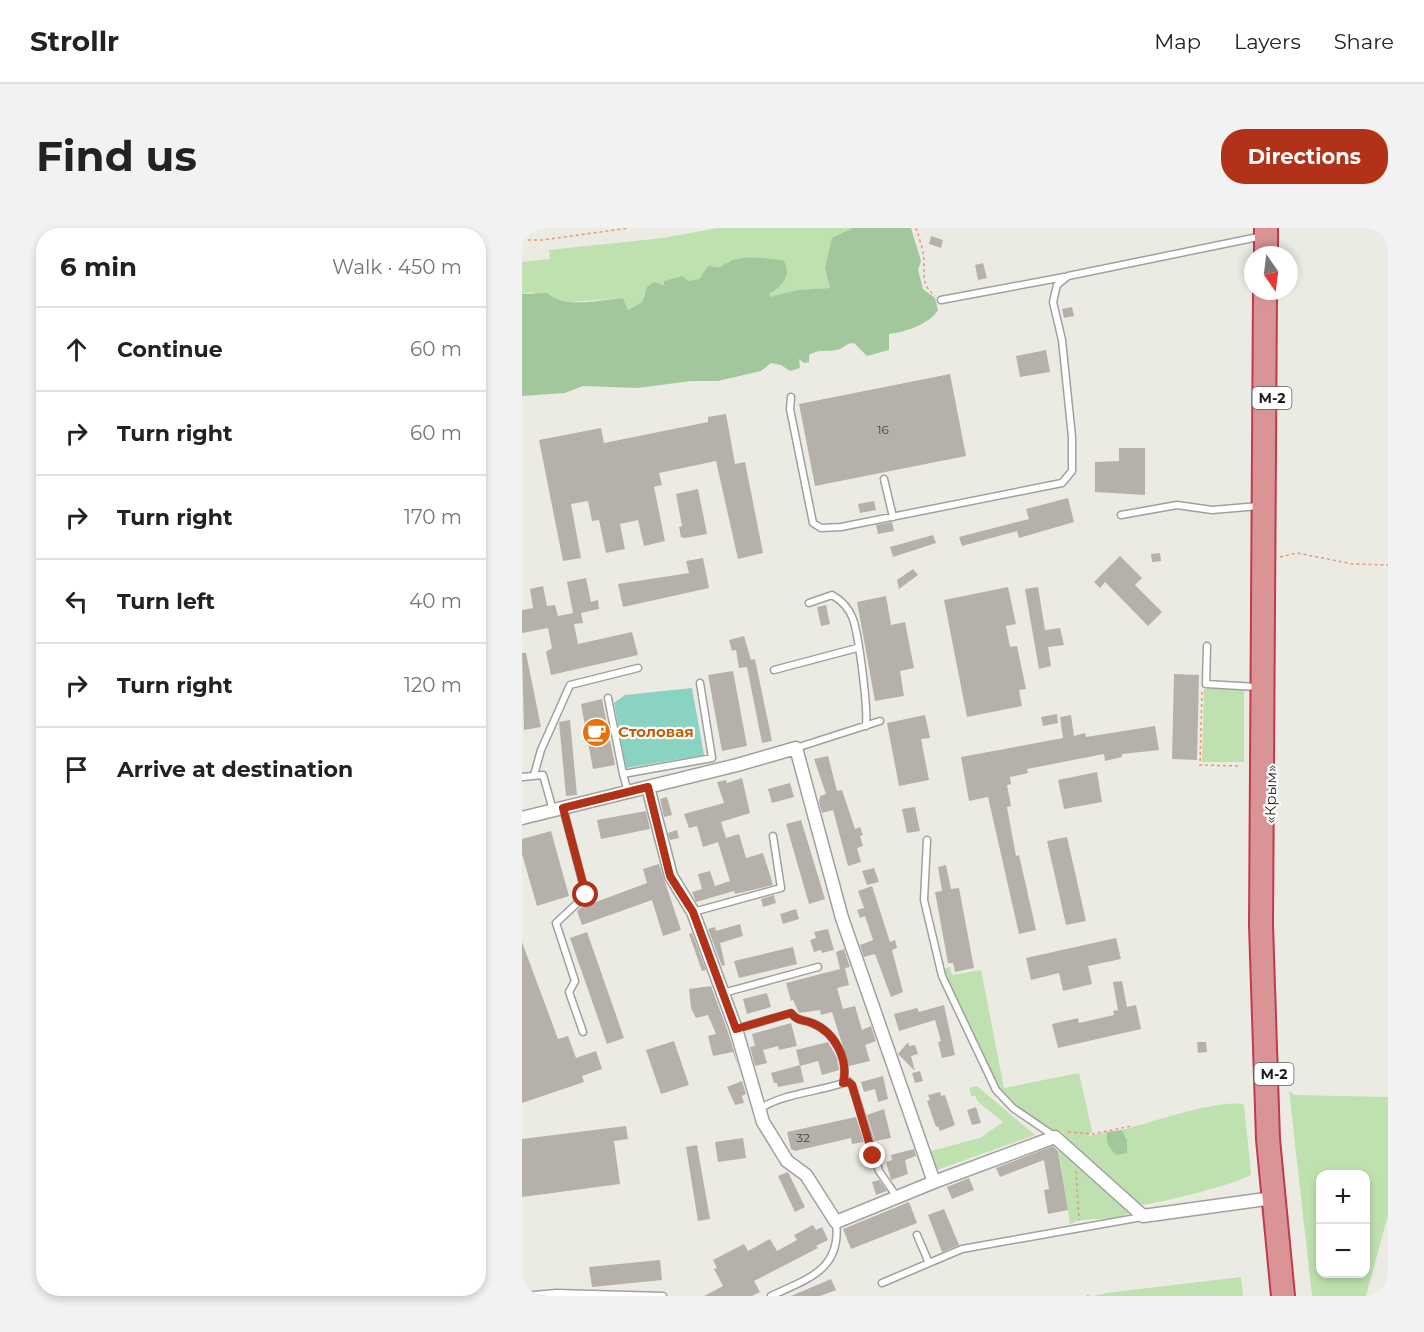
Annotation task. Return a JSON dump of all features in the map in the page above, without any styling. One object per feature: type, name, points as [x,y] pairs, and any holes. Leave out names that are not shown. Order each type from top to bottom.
[{"type":"highway","points":[[1265,300],[1261,925],[1268,1139],[1283,1296]]},
{"type":"highway","name":"«Крым»","points":[[1272,300],[1270,852],[1274,1088],[1288,1296]]},
{"type":"street","points":[[522,817],[796,748],[842,918],[934,1182]]},
{"type":"street","points":[[648,787],[670,876],[693,912],[736,1029],[763,1122],[787,1161],[807,1175],[836,1222],[934,1182],[1055,1137],[1143,1216],[1273,1198]]},
{"type":"lane","points":[[941,300],[1269,240]]},
{"type":"lane","points":[[791,397],[790,409],[813,523],[821,528],[841,527],[1062,483],[1072,471],[1072,437],[1062,340],[1053,302],[1057,285],[1068,276]]},
{"type":"lane","points":[[884,478],[893,517]]},
{"type":"lane","points":[[1121,515],[1177,505],[1212,510],[1263,506]]},
{"type":"lane","points":[[809,603],[832,595],[842,600],[853,619],[867,715],[866,726]]},
{"type":"lane","points":[[1207,646],[1206,684],[1264,687]]},
{"type":"lane","points":[[774,670],[857,648]]},
{"type":"lane","points":[[534,774],[541,750],[570,685],[638,668]]},
{"type":"lane","points":[[623,774],[712,758],[700,683]]},
{"type":"lane","points":[[609,698],[628,792]]},
{"type":"lane","points":[[796,748],[880,721]]},
{"type":"lane","points":[[522,777],[534,774],[543,775],[558,809],[586,895],[556,923],[575,981],[569,993],[583,1032]]},
{"type":"lane","points":[[693,912],[781,888],[772,836]]},
{"type":"lane","points":[[927,840],[924,900],[942,976],[996,1090],[1013,1108],[1055,1137]]},
{"type":"lane","points":[[723,994],[818,967]]},
{"type":"lane","points":[[736,1029],[791,1013],[797,1020],[813,1023],[835,1039],[845,1074],[843,1083]]},
{"type":"lane","points":[[760,1109],[772,1101],[848,1082],[852,1085],[876,1164],[897,1197]]},
{"type":"lane","points":[[882,1283],[962,1249],[1143,1216]]},
{"type":"lane","points":[[771,1296],[814,1276],[827,1265],[834,1252],[838,1236],[836,1222]]},
{"type":"lane","points":[[917,1235],[929,1263]]},
{"type":"lane","points":[[523,1296],[567,1293],[663,1296]]},
{"type":"path","points":[[522,240],[543,240],[629,228]]},
{"type":"path","points":[[916,228],[924,260],[922,273],[926,288],[941,300]]},
{"type":"path","points":[[1270,577],[1281,555],[1297,553],[1353,564],[1388,565]]},
{"type":"path","points":[[1206,684],[1202,687],[1200,765],[1239,766]]},
{"type":"path","points":[[1055,1137],[1072,1131],[1092,1134],[1132,1126]]},
{"type":"path","points":[[1075,1155],[1079,1226]]},
{"type":"green space","points":[[718,228],[852,228],[832,238],[828,282],[831,288],[797,290],[770,298],[729,261],[703,273],[699,279],[688,281],[683,276],[649,290],[644,293],[642,302],[628,310],[623,298],[569,302],[531,292],[522,294],[522,262],[550,259],[549,250],[663,238]]},
{"type":"green space","points":[[852,228],[911,228],[921,261],[918,270],[923,289],[935,298],[938,310],[929,319],[916,326],[889,334],[889,350],[867,356],[852,343],[840,349],[813,353],[809,355],[809,362],[804,363],[799,359],[800,368],[790,371],[781,365],[771,363],[761,371],[718,381],[691,381],[638,388],[583,386],[565,393],[522,396],[522,294],[547,293],[554,298],[572,302],[623,298],[628,310],[642,302],[647,287],[654,282],[664,285],[664,281],[683,276],[688,281],[699,279],[708,266],[720,267],[742,258],[783,260],[787,270],[785,280],[769,294],[770,297],[797,290],[830,288],[825,268],[832,238]]},
{"type":"green space","points":[[1204,689],[1244,689],[1244,762],[1202,762]]},
{"type":"green space","points":[[950,967],[952,975],[981,970],[1004,1088],[1079,1073],[1092,1131],[1088,1136],[1107,1132],[1108,1145],[1116,1155],[1127,1140],[1122,1130],[1203,1108],[1244,1105],[1251,1174],[1197,1193],[1138,1205],[1063,1137],[1063,1132],[1054,1132],[1018,1108],[997,1088],[942,969]]},
{"type":"green space","points":[[977,1086],[1035,1135],[934,1171],[927,1152],[980,1138],[1003,1122],[978,1102],[975,1096],[971,1096],[969,1088]]},
{"type":"green space","points":[[1289,1090],[1294,1095],[1388,1097],[1388,1215],[1366,1296],[1312,1296]]},
{"type":"green space","points":[[1122,1130],[1127,1140],[1127,1153],[1116,1155],[1108,1145],[1107,1132]]},
{"type":"green space","points":[[1058,1146],[1129,1213],[1114,1218],[1084,1220],[1070,1224]]},
{"type":"green space","points":[[1241,1277],[1243,1296],[1094,1296],[1106,1293]]},
{"type":"shaded area","points":[[692,688],[704,755],[626,768],[614,703],[625,695]]},
{"type":"building","points":[[931,236],[943,240],[941,248],[929,244]]},
{"type":"building","points":[[983,263],[987,278],[978,280],[975,265]]},
{"type":"building","points":[[1072,307],[1074,316],[1064,318],[1062,309]]},
{"type":"building","points":[[1046,350],[1050,372],[1020,377],[1016,356]]},
{"type":"building","points":[[950,374],[966,456],[815,486],[799,404]]},
{"type":"building","points":[[726,414],[735,464],[745,462],[763,553],[738,559],[716,461],[659,473],[662,485],[654,487],[665,541],[644,546],[638,520],[620,524],[625,549],[606,553],[599,520],[592,521],[588,501],[571,504],[581,558],[563,561],[539,440],[601,428],[604,443],[708,422],[708,417]]},
{"type":"building","points":[[1119,448],[1145,448],[1145,495],[1095,492],[1095,462],[1119,461]]},
{"type":"building","points":[[698,489],[707,534],[681,537],[679,527],[682,526],[676,494]]},
{"type":"building","points":[[1068,498],[1074,522],[1019,538],[1017,531],[962,546],[959,537],[1029,519],[1026,509]]},
{"type":"building","points":[[874,501],[876,510],[860,513],[858,504]]},
{"type":"building","points":[[892,522],[894,531],[878,534],[876,525]]},
{"type":"building","points":[[933,535],[936,543],[893,557],[890,547]]},
{"type":"building","points":[[1160,553],[1161,561],[1152,562],[1151,554]]},
{"type":"building","points":[[1120,556],[1142,578],[1135,585],[1162,612],[1148,626],[1105,582],[1100,588],[1094,582]]},
{"type":"building","points":[[703,558],[709,588],[623,607],[618,584],[689,573],[686,561]]},
{"type":"building","points":[[913,569],[918,575],[899,589],[897,580]]},
{"type":"building","points":[[586,578],[591,602],[598,600],[599,609],[581,613],[583,623],[574,624],[578,644],[632,632],[638,655],[551,675],[546,652],[552,648],[548,628],[522,633],[522,610],[533,608],[530,589],[543,586],[547,606],[555,605],[558,616],[573,613],[567,582]]},
{"type":"building","points":[[1008,587],[1016,624],[1006,626],[1010,647],[1017,646],[1026,689],[1019,690],[1022,706],[967,717],[944,600]]},
{"type":"building","points":[[1038,587],[1045,630],[1060,628],[1064,645],[1048,647],[1051,666],[1039,669],[1025,589]]},
{"type":"building","points":[[886,596],[891,625],[905,622],[914,668],[900,671],[904,696],[875,701],[857,602]]},
{"type":"building","points":[[826,605],[830,624],[821,626],[817,607]]},
{"type":"building","points":[[744,636],[751,660],[755,659],[772,741],[762,743],[747,667],[739,668],[736,650],[732,651],[729,640]]},
{"type":"building","points":[[522,653],[526,653],[541,727],[524,730]]},
{"type":"building","points":[[733,671],[747,746],[722,751],[708,675]]},
{"type":"building","points":[[1174,674],[1199,675],[1197,760],[1172,759]]},
{"type":"building","points":[[602,699],[615,765],[593,769],[581,704]]},
{"type":"building","points":[[1057,714],[1058,723],[1043,726],[1041,717]]},
{"type":"building","points":[[925,715],[930,738],[921,739],[929,780],[899,786],[887,723]]},
{"type":"building","points":[[1071,715],[1074,736],[1085,733],[1086,737],[1155,726],[1159,750],[1122,754],[1122,757],[1105,761],[1104,754],[1027,769],[1028,773],[1010,777],[1011,784],[1007,785],[1011,806],[1007,807],[1016,856],[1019,855],[1036,930],[1019,934],[988,797],[969,801],[961,757],[1063,738],[1060,717]]},
{"type":"building","points":[[570,720],[577,795],[566,796],[559,722]]},
{"type":"building","points":[[828,756],[837,791],[842,790],[855,829],[860,827],[863,835],[860,836],[863,846],[857,848],[861,862],[848,866],[833,810],[822,813],[819,802],[820,796],[826,794],[814,759]]},
{"type":"building","points":[[1097,772],[1102,802],[1064,809],[1058,780]]},
{"type":"building","points":[[742,778],[750,813],[721,822],[726,838],[739,834],[746,858],[763,853],[773,885],[735,894],[734,891],[696,902],[692,892],[702,889],[698,874],[710,871],[715,886],[730,881],[718,842],[703,847],[697,826],[689,828],[684,814],[724,803],[717,782],[726,780],[727,783]]},
{"type":"building","points":[[790,783],[794,797],[772,803],[768,789]]},
{"type":"building","points":[[667,797],[672,815],[664,817],[660,799]]},
{"type":"building","points":[[915,807],[920,831],[907,833],[902,809]]},
{"type":"building","points":[[646,811],[650,829],[601,839],[597,820]]},
{"type":"building","points":[[801,820],[825,899],[809,904],[786,824]]},
{"type":"building","points":[[677,830],[679,838],[670,840],[668,833]]},
{"type":"building","points":[[551,831],[569,896],[537,906],[522,854],[522,839]]},
{"type":"building","points":[[1067,837],[1086,921],[1066,925],[1047,841]]},
{"type":"building","points":[[659,864],[681,930],[663,936],[652,900],[582,925],[577,911],[580,908],[647,883],[643,869]]},
{"type":"building","points":[[946,865],[951,889],[959,888],[974,968],[955,972],[953,963],[948,963],[935,892],[942,891],[938,867]]},
{"type":"building","points":[[874,868],[879,882],[867,885],[862,871]]},
{"type":"building","points":[[872,886],[890,942],[895,940],[897,948],[892,950],[903,992],[891,997],[875,954],[864,957],[860,945],[873,940],[865,916],[860,918],[857,910],[864,908],[858,891]]},
{"type":"building","points":[[774,895],[776,903],[763,907],[761,899]]},
{"type":"building","points":[[796,909],[799,919],[783,924],[780,914]]},
{"type":"building","points":[[740,924],[743,936],[720,943],[725,965],[722,966],[708,929],[715,927],[716,931]]},
{"type":"building","points":[[828,929],[834,950],[814,952],[810,940],[816,938],[814,932]]},
{"type":"building","points":[[587,932],[624,1038],[607,1044],[570,938]]},
{"type":"building","points":[[692,933],[706,970],[702,971],[689,934]]},
{"type":"building","points":[[1116,938],[1121,959],[1088,966],[1092,984],[1063,991],[1059,973],[1031,980],[1026,958]]},
{"type":"building","points":[[522,942],[558,1039],[568,1036],[576,1058],[596,1051],[602,1069],[582,1076],[584,1082],[522,1103]]},
{"type":"building","points":[[793,947],[797,964],[739,978],[734,961]]},
{"type":"building","points":[[844,949],[850,967],[845,968],[849,985],[837,988],[843,1009],[855,1006],[862,1030],[871,1026],[876,1041],[865,1045],[870,1061],[849,1066],[832,1012],[821,1015],[820,1010],[799,1013],[793,1000],[791,1001],[786,983],[840,969],[836,952]]},
{"type":"building","points":[[1122,981],[1127,1007],[1136,1005],[1141,1029],[1058,1048],[1052,1024],[1078,1018],[1079,1023],[1114,1015],[1113,1011],[1118,1010],[1113,982]]},
{"type":"building","points":[[711,986],[740,1071],[733,1052],[713,1056],[708,1036],[716,1034],[708,1015],[696,1018],[691,1008],[689,989]]},
{"type":"building","points":[[767,993],[771,1007],[747,1014],[743,999]]},
{"type":"building","points":[[944,1005],[955,1055],[942,1058],[938,1042],[941,1041],[935,1020],[899,1031],[894,1014],[917,1008],[919,1012]]},
{"type":"building","points":[[791,1023],[797,1046],[779,1050],[778,1046],[763,1050],[767,1063],[755,1066],[750,1047],[755,1046],[752,1034]]},
{"type":"building","points":[[674,1041],[689,1085],[661,1094],[646,1050]]},
{"type":"building","points":[[828,1042],[837,1058],[839,1070],[822,1075],[818,1061],[800,1066],[796,1050]]},
{"type":"building","points":[[908,1042],[909,1046],[915,1045],[918,1054],[911,1056],[915,1071],[898,1054]]},
{"type":"building","points":[[1197,1042],[1206,1042],[1207,1052],[1198,1053]]},
{"type":"building","points":[[800,1065],[804,1082],[778,1087],[777,1083],[774,1083],[771,1073]]},
{"type":"building","points":[[920,1071],[923,1081],[915,1083],[912,1073]]},
{"type":"building","points":[[883,1076],[888,1099],[878,1102],[875,1089],[864,1092],[861,1082]]},
{"type":"building","points":[[742,1081],[746,1094],[742,1096],[744,1103],[735,1105],[727,1087]]},
{"type":"building","points":[[940,1092],[941,1096],[945,1095],[955,1125],[940,1131],[938,1126],[936,1127],[927,1101],[930,1100],[928,1095]]},
{"type":"building","points":[[976,1107],[981,1123],[972,1125],[967,1110]]},
{"type":"building","points":[[884,1109],[891,1138],[875,1141],[867,1115]]},
{"type":"building","points":[[856,1117],[864,1142],[852,1144],[851,1138],[795,1151],[791,1149],[787,1132]]},
{"type":"building","points":[[626,1126],[628,1139],[614,1141],[620,1184],[522,1197],[522,1139]]},
{"type":"building","points":[[743,1138],[746,1158],[718,1162],[715,1142]]},
{"type":"building","points":[[697,1145],[710,1219],[698,1221],[686,1147]]},
{"type":"building","points":[[1053,1146],[1058,1151],[1068,1210],[1048,1214],[1044,1190],[1049,1189],[1044,1160],[1000,1177],[996,1168]]},
{"type":"building","points":[[914,1149],[916,1156],[905,1160],[908,1174],[891,1180],[886,1162],[892,1160],[891,1155]]},
{"type":"building","points":[[788,1172],[805,1207],[795,1212],[778,1176]]},
{"type":"building","points":[[969,1178],[974,1190],[952,1199],[947,1187]]},
{"type":"building","points":[[879,1180],[887,1191],[876,1195],[872,1182]]},
{"type":"building","points":[[909,1202],[917,1223],[851,1249],[843,1229]]},
{"type":"building","points":[[944,1209],[959,1245],[942,1252],[928,1215]]},
{"type":"building","points":[[813,1225],[816,1230],[822,1227],[828,1240],[816,1246],[818,1248],[754,1281],[760,1292],[752,1296],[704,1296],[723,1286],[714,1269],[717,1268],[713,1260],[744,1244],[748,1251],[770,1239],[777,1251],[797,1240],[794,1235]]},
{"type":"building","points":[[660,1260],[662,1280],[592,1287],[589,1267]]},
{"type":"building","points":[[831,1279],[836,1290],[820,1296],[791,1296]]},
{"type":"place","name":"Столовая","points":[[597,732]]},
{"type":"route","points":[[586,895],[563,808],[648,787],[658,836],[670,876],[693,912],[736,1029],[791,1013],[797,1020],[813,1023],[835,1039],[840,1049],[845,1074],[843,1083],[848,1082],[852,1085],[858,1098],[873,1156]]}]
